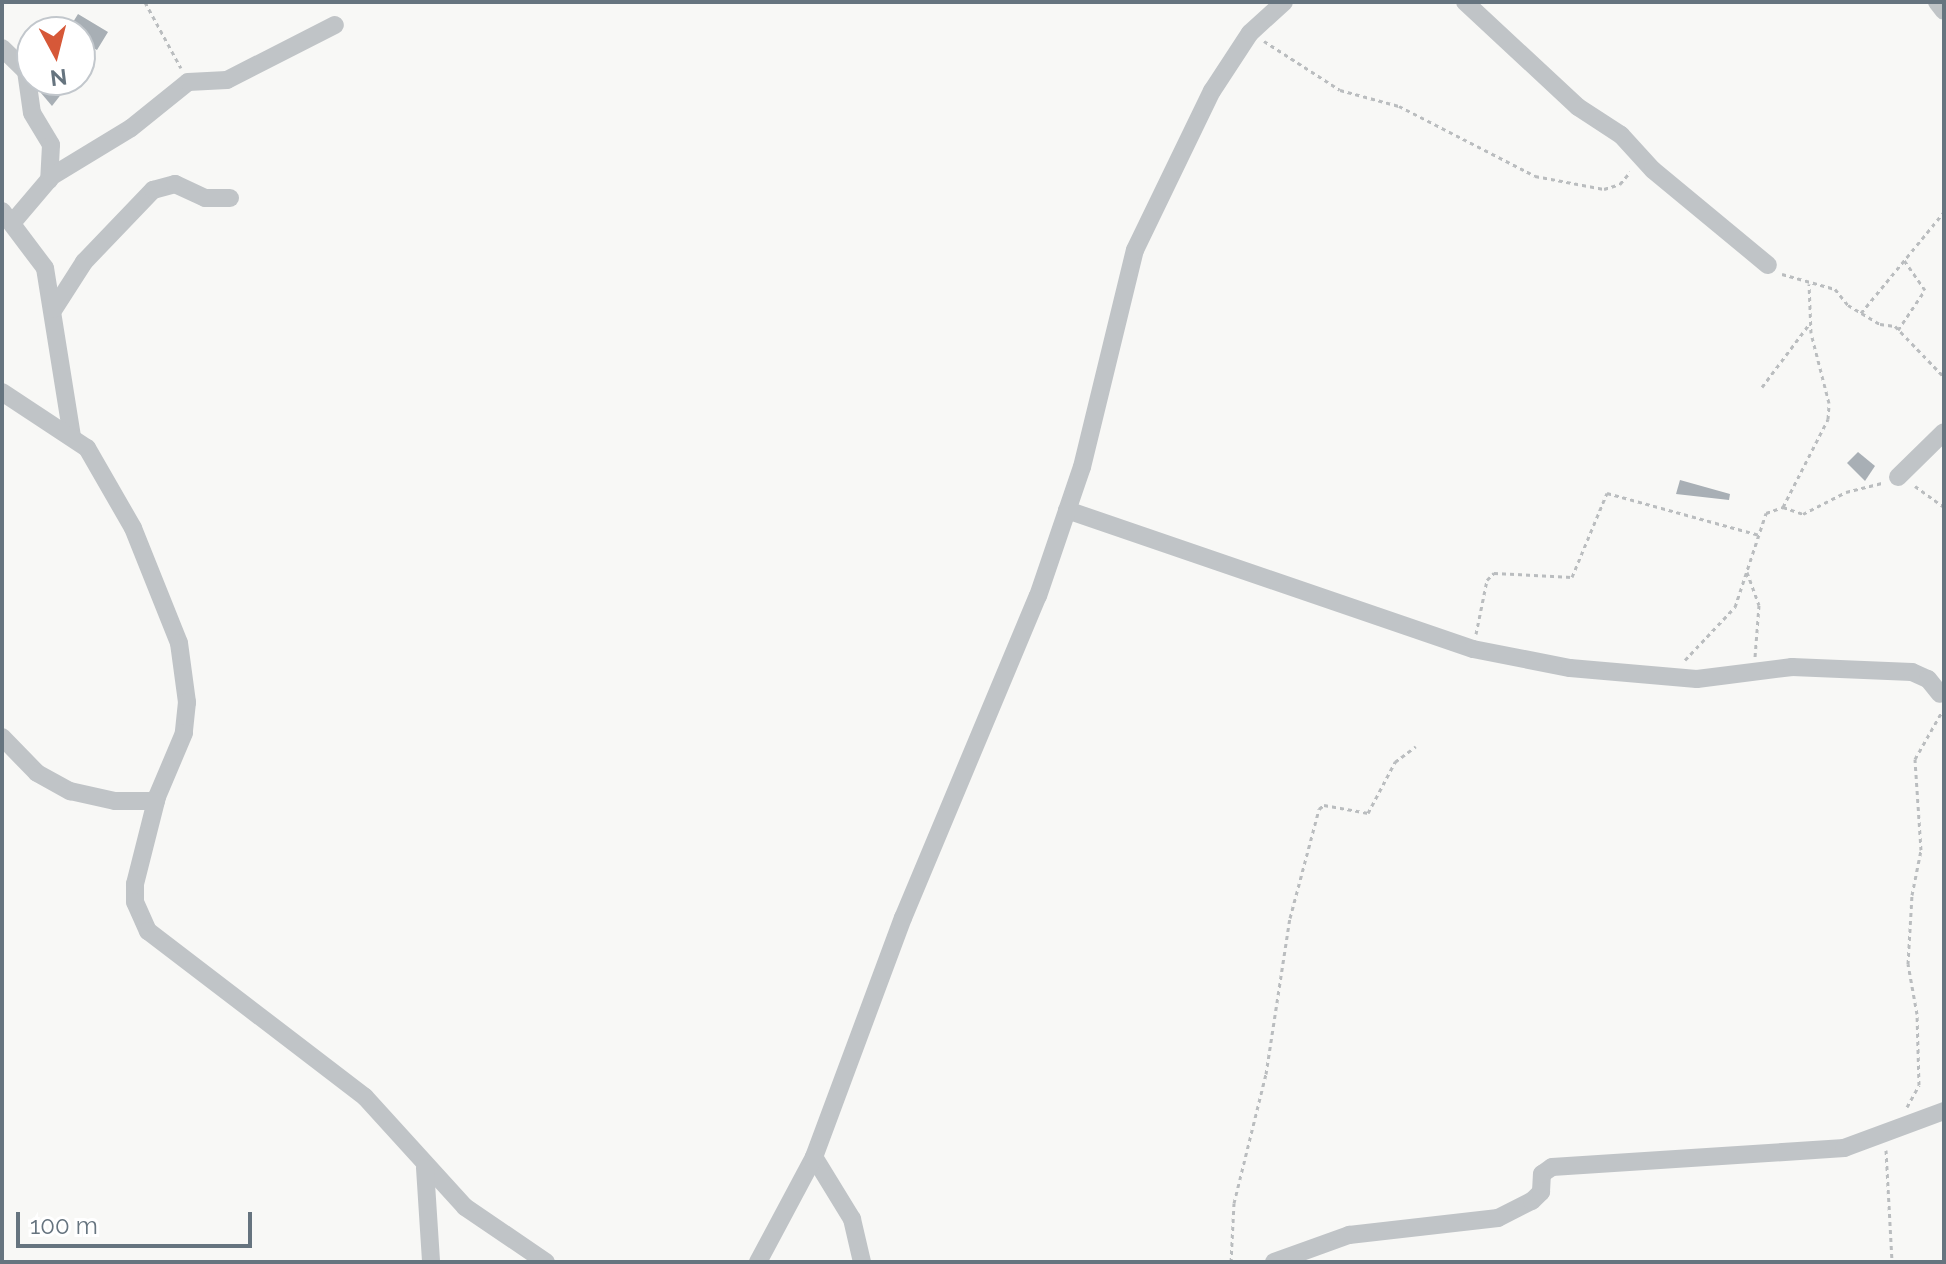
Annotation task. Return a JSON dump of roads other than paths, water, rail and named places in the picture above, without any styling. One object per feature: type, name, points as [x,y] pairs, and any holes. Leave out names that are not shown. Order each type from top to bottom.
[{"type":"street","points":[[758,1262],[814,1157],[903,918],[1038,596],[1067,510],[1135,250],[1181,148],[1250,33],[1284,2]]},
{"type":"street","points":[[1465,2],[1768,265]]},
{"type":"street","points":[[1937,2],[1944,11]]},
{"type":"street","points":[[72,436],[57,365],[54,309],[45,268],[7,216],[49,180],[131,128],[188,82],[227,80],[335,25]]},
{"type":"street","points":[[2,48],[26,71],[32,113],[51,145],[49,180]]},
{"type":"street","points":[[54,309],[84,262],[153,190],[175,184],[205,198],[230,198]]},
{"type":"street","points":[[2,392],[87,448],[133,528],[179,643],[187,702],[184,733],[156,801],[135,884],[135,902],[148,931],[365,1097],[425,1168],[486,1224],[546,1262]]},
{"type":"street","points":[[1898,477],[1944,432]]},
{"type":"street","points":[[1067,510],[1473,649],[1570,668],[1676,677],[1754,673],[1792,667],[1912,672],[1940,694]]},
{"type":"street","points":[[2,737],[37,773],[70,791],[115,801],[156,801]]},
{"type":"street","points":[[1274,1262],[1349,1235],[1498,1218],[1532,1201],[1541,1192],[1542,1174],[1552,1167],[1830,1149],[1888,1134],[1904,1123],[1944,1111]]},
{"type":"street","points":[[814,1157],[852,1219],[862,1262]]},
{"type":"street","points":[[425,1168],[431,1262]]}]
